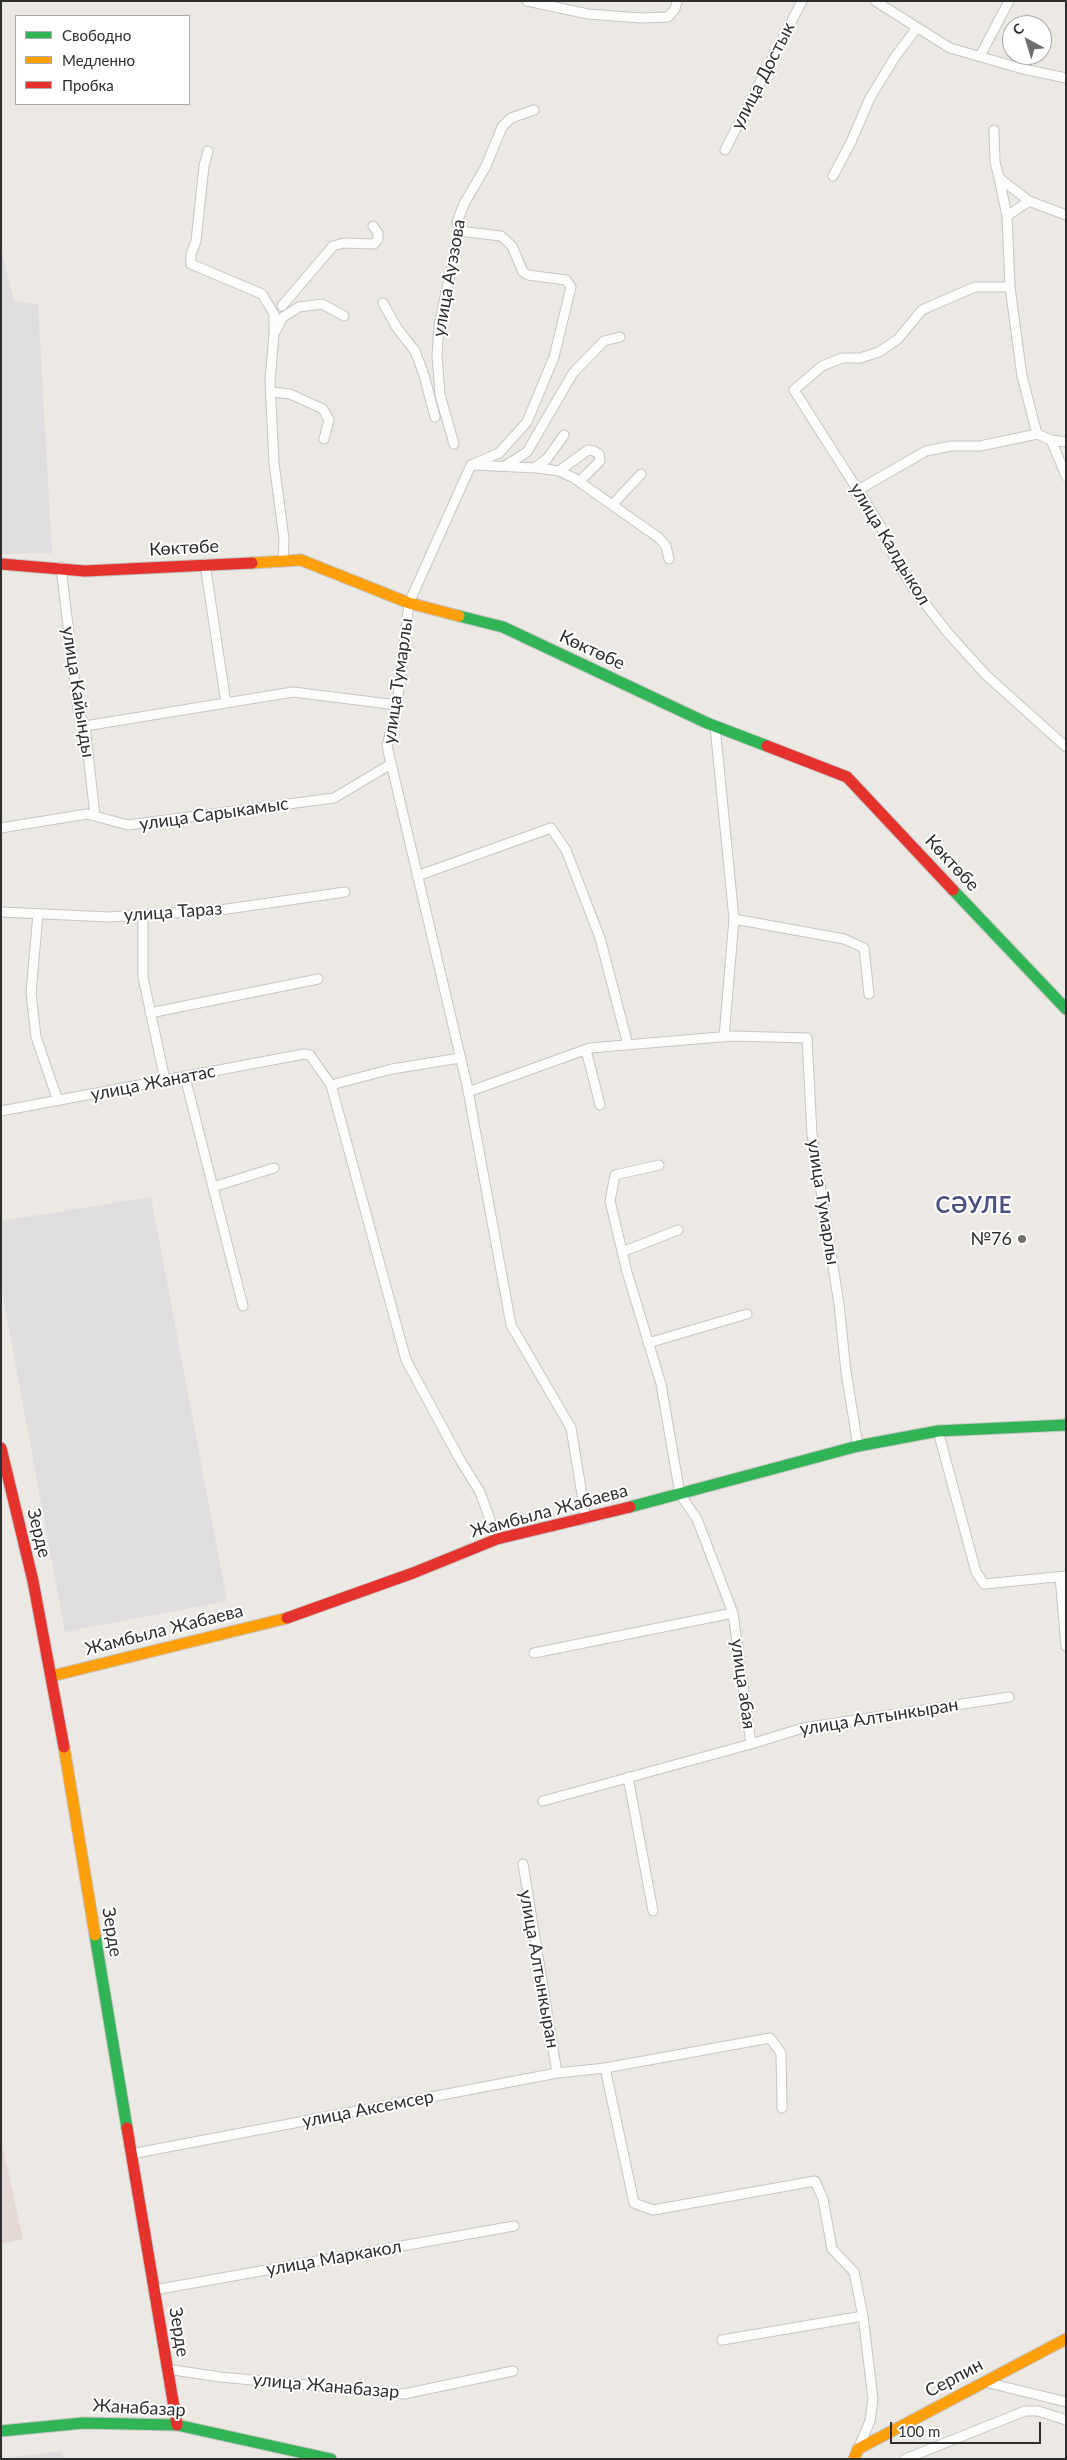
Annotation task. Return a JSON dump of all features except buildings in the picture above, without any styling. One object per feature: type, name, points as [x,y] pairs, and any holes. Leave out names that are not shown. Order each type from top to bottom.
[{"type":"street","points":[[527,1],[588,14],[641,18],[668,17],[675,9],[677,1]]},
{"type":"street","name":"улица Достык","points":[[725,150],[802,1]]},
{"type":"street","points":[[875,1],[916,29],[950,48],[1024,69],[1066,78]]},
{"type":"street","points":[[980,56],[1009,1]]},
{"type":"street","points":[[833,176],[851,142],[870,98],[895,57],[916,29]]},
{"type":"street","name":"улица Ауэзова","points":[[454,444],[440,395],[437,347],[439,326],[459,232],[457,222],[459,214],[486,166],[502,127],[511,118],[534,110]]},
{"type":"street","points":[[994,130],[996,162],[1007,216],[1010,288],[1022,376],[1037,434]]},
{"type":"street","points":[[208,150],[204,166],[196,241],[191,254],[191,264],[262,294],[274,314],[270,381],[272,392],[273,448],[283,529],[283,561]]},
{"type":"street","points":[[1000,178],[1029,201],[1066,215]]},
{"type":"street","points":[[1007,216],[1029,201]]},
{"type":"street","points":[[282,306],[333,246],[344,242],[374,244],[378,239],[378,233],[373,226]]},
{"type":"street","points":[[459,232],[501,236],[512,246],[523,272],[528,275],[566,280],[571,287],[554,357],[526,422],[499,453],[471,465]]},
{"type":"street","name":"улица Калдыкол","points":[[1010,288],[975,287],[922,310],[898,339],[879,352],[860,358],[842,358],[822,366],[818,372],[794,390],[880,525],[891,551],[913,588],[948,633],[986,675],[1066,747]]},
{"type":"street","points":[[274,334],[288,312],[299,307],[322,304],[344,316]]},
{"type":"street","points":[[383,304],[397,328],[415,351],[424,375],[435,417]]},
{"type":"street","points":[[505,467],[528,452],[573,373],[604,341],[620,337]]},
{"type":"street","points":[[272,392],[290,394],[323,409],[329,420],[324,439]]},
{"type":"street","points":[[858,490],[926,451],[951,446],[980,446],[1037,434],[1051,440],[1066,442]]},
{"type":"street","points":[[534,468],[547,459],[564,435]]},
{"type":"street","points":[[1051,440],[1066,476]]},
{"type":"street","points":[[559,471],[588,450],[594,451],[599,454],[600,461],[580,481]]},
{"type":"street","points":[[471,465],[559,471],[580,481],[659,538],[666,546],[669,559]]},
{"type":"street","name":"улица Тумарлы","points":[[471,465],[409,603],[397,705],[387,746],[468,1092],[511,1325],[571,1428],[586,1519]]},
{"type":"street","points":[[612,504],[641,474]]},
{"type":"street","name":"Көктөбе","points":[[1,564],[61,567],[85,571],[301,560],[409,603],[503,627],[716,726],[847,777],[1066,1009]]},
{"type":"street","points":[[205,564],[226,703]]},
{"type":"street","name":"улица Кайынды","points":[[61,567],[78,710],[85,726],[94,816]]},
{"type":"street","points":[[85,726],[293,692],[397,705]]},
{"type":"street","points":[[716,726],[734,919],[724,1037]]},
{"type":"street","name":"улица Сарыкамыс","points":[[1,828],[87,814],[128,825],[334,798],[391,764]]},
{"type":"street","points":[[417,876],[551,828],[566,850],[600,938],[628,1045]]},
{"type":"street","name":"улица Тараз","points":[[1,912],[109,917],[220,910],[345,892]]},
{"type":"street","points":[[38,914],[32,1002],[36,1037],[58,1101]]},
{"type":"street","points":[[143,914],[143,978],[165,1080]]},
{"type":"street","points":[[734,919],[844,939],[864,948],[869,994]]},
{"type":"street","points":[[150,1013],[318,979]]},
{"type":"street","name":"улица Тумарлы","points":[[468,1092],[586,1050],[724,1037],[807,1038],[812,1134],[839,1304],[846,1372],[858,1446]]},
{"type":"street","points":[[586,1050],[600,1105]]},
{"type":"street","name":"улица Жанатас","points":[[1,1110],[58,1101],[304,1054],[310,1055],[319,1071],[331,1086]]},
{"type":"street","points":[[460,1058],[392,1069],[331,1086],[406,1360],[480,1492],[497,1539]]},
{"type":"street","points":[[184,1077],[243,1306]]},
{"type":"street","points":[[659,1165],[615,1175],[610,1201],[622,1252],[661,1384],[680,1494],[697,1519],[733,1613]]},
{"type":"street","points":[[212,1186],[274,1168]]},
{"type":"street","points":[[622,1252],[678,1230]]},
{"type":"street","points":[[648,1343],[748,1314]]},
{"type":"street","name":"Жамбыла Жабаева","points":[[52,1676],[288,1618],[413,1573],[497,1539],[586,1519],[858,1446],[938,1430],[1066,1425]]},
{"type":"street","points":[[938,1430],[976,1572],[984,1584],[1063,1576],[1066,1646]]},
{"type":"street","name":"Зерде","points":[[1,1448],[52,1676],[176,2425]]},
{"type":"street","name":"улица абая","points":[[534,1653],[733,1613],[751,1744],[543,1800]]},
{"type":"street","name":"улица Алтынкыран","points":[[751,1744],[803,1728],[1009,1697]]},
{"type":"street","points":[[628,1777],[653,1911]]},
{"type":"street","name":"улица Алтынкыран","points":[[523,1864],[557,2073]]},
{"type":"street","name":"улица Аксемсер","points":[[131,2154],[557,2073],[605,2068],[770,2038],[781,2053],[782,2108]]},
{"type":"street","points":[[605,2068],[634,2203],[653,2210],[815,2181],[823,2199],[832,2249],[854,2272],[863,2316],[873,2399],[870,2421],[856,2454]]},
{"type":"street","name":"улица Маркакол","points":[[154,2290],[514,2226]]},
{"type":"street","points":[[722,2340],[863,2316]]},
{"type":"street","name":"Серпин","points":[[856,2454],[1066,2339]]},
{"type":"street","name":"улица Жанабазар","points":[[167,2369],[220,2377],[404,2394],[513,2371]]},
{"type":"street","points":[[985,2382],[1066,2402]]},
{"type":"street","points":[[905,2459],[1025,2411],[1038,2411],[1066,2420]]},
{"type":"street","name":"Жанабазар","points":[[1,2431],[83,2423],[176,2425],[331,2459]]},
{"type":"shaded area","points":[[1,249],[14,301],[38,304],[52,553],[1,554]]},
{"type":"shaded area","points":[[151,1197],[227,1601],[65,1632],[1,1286],[1,1221]]},
{"type":"shaded area","points":[[1,2139],[23,2239],[1,2244]]},
{"type":"shaded area","points":[[62,2451],[64,2459],[1,2459],[1,2458]]},
{"type":"traffic: fast","points":[[459,616],[503,627],[707,723],[767,746]]},
{"type":"traffic: fast","points":[[953,890],[1066,1009]]},
{"type":"traffic: fast","points":[[630,1507],[858,1446],[938,1431],[1066,1425]]},
{"type":"traffic: fast","points":[[95,1935],[127,2128]]},
{"type":"traffic: fast","points":[[1,2431],[83,2423],[177,2425],[331,2459]]},
{"type":"traffic: slow","points":[[252,563],[301,560],[409,603],[459,616]]},
{"type":"traffic: slow","points":[[52,1676],[287,1618]]},
{"type":"traffic: slow","points":[[64,1747],[95,1935]]},
{"type":"traffic: slow","points":[[854,2459],[858,2449],[1066,2339]]},
{"type":"traffic: jam","points":[[1,564],[85,571],[252,563]]},
{"type":"traffic: jam","points":[[767,746],[847,777],[953,890]]},
{"type":"traffic: jam","points":[[1,1448],[33,1581],[64,1747]]},
{"type":"traffic: jam","points":[[287,1618],[413,1573],[497,1539],[630,1507]]},
{"type":"traffic: jam","points":[[127,2128],[177,2425]]},
{"type":"place","name":"№76","points":[[1022,1239]]},
{"type":"district","name":"СӘУЛЕ","points":[[974,1206]]}]
